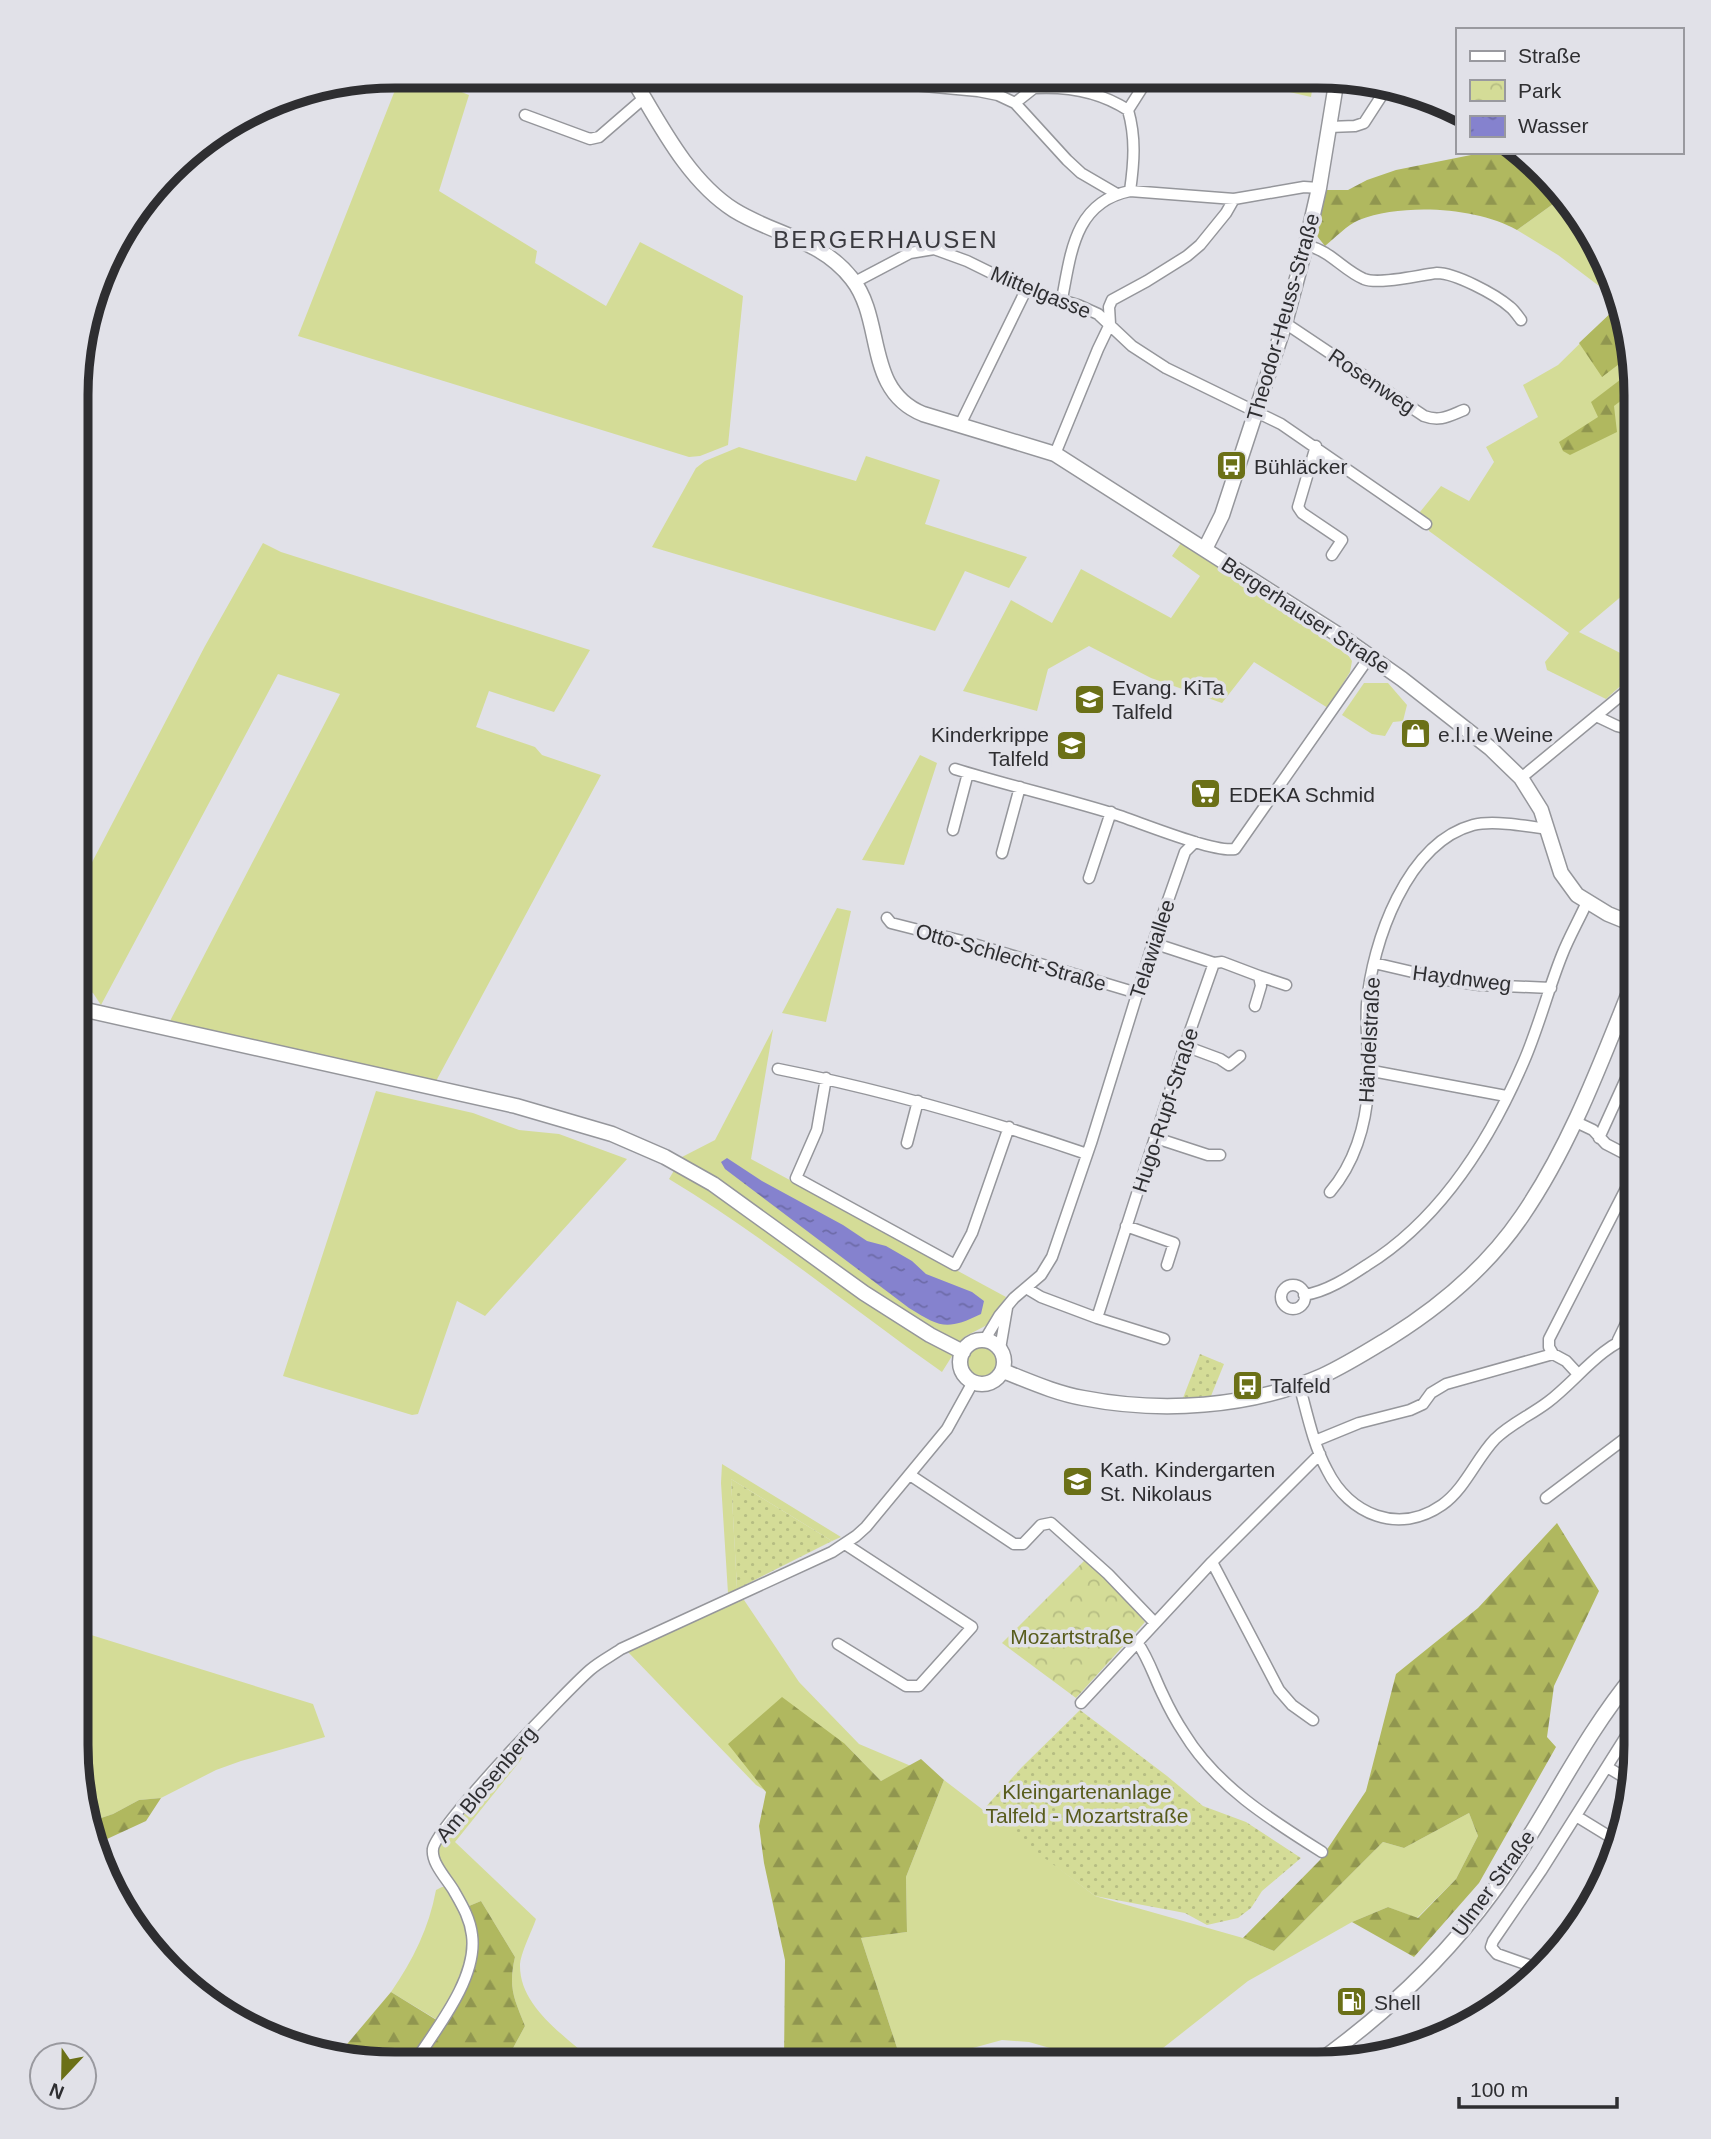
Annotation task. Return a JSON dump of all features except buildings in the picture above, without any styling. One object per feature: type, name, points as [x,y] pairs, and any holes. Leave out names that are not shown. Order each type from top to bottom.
[{"type":"main road","points":[[638,88],[688,166],[721,200],[736,211],[819,249],[838,263],[855,282]]},
{"type":"main road","name":"Theodor-Heuss-Straße","points":[[1205,549],[1220,522],[1285,323],[1319,188],[1335,88]]},
{"type":"main road","name":"Bergerhauser Straße","points":[[855,282],[862,296],[887,381],[896,397],[911,409],[1055,454],[1370,656],[1506,761],[1535,796],[1561,873],[1577,895],[1624,919]]},
{"type":"main road","points":[[1003,1371],[1071,1395],[1121,1404],[1154,1406],[1250,1397],[1300,1384],[1354,1360],[1444,1301],[1475,1274],[1522,1217],[1576,1122],[1624,1005]]},
{"type":"main road","points":[[88,1010],[516,1106],[612,1134],[656,1152],[713,1184],[864,1293],[930,1335],[963,1352]]},
{"type":"main road","points":[[984,1340],[1000,1349],[1004,1361],[1003,1371],[986,1384],[973,1382],[963,1373],[961,1367],[963,1352],[971,1344],[984,1340]]},
{"type":"main road","name":"Ulmer Straße","points":[[1334,2051],[1411,1987],[1493,1892],[1599,1721],[1624,1688]]},
{"type":"street","points":[[525,115],[590,139],[599,138],[649,88]]},
{"type":"street","points":[[955,88],[978,90],[1015,103],[1081,173],[1117,194]]},
{"type":"street","points":[[1015,103],[1031,88]]},
{"type":"street","points":[[1070,88],[1101,95],[1128,110],[1135,146],[1130,191]]},
{"type":"street","points":[[1128,110],[1142,88]]},
{"type":"street","points":[[1329,127],[1364,123],[1383,95]]},
{"type":"street","points":[[1062,299],[1072,249],[1081,225],[1094,208],[1117,194],[1130,191],[1234,199],[1304,187],[1319,188]]},
{"type":"street","points":[[1055,454],[1110,324],[1109,307],[1112,300],[1147,282],[1193,250],[1226,213],[1234,199]]},
{"type":"street","points":[[1306,245],[1324,251],[1358,276],[1373,281],[1437,273],[1459,277],[1511,307],[1521,320]]},
{"type":"street","name":"Mittelgasse","points":[[855,282],[910,253],[934,249],[967,261],[1026,290],[1062,299],[1098,314],[1132,346],[1157,363],[1257,411],[1316,446],[1426,524]]},
{"type":"street","points":[[960,425],[1026,290]]},
{"type":"street","name":"Rosenweg","points":[[1285,323],[1424,416],[1435,420],[1442,419],[1464,410]]},
{"type":"street","points":[[1316,446],[1298,507],[1302,513],[1342,540],[1332,555]]},
{"type":"street","points":[[955,769],[1111,813],[1195,842],[1228,850],[1235,849],[1370,656]]},
{"type":"street","points":[[1521,778],[1624,693]]},
{"type":"street","points":[[1596,716],[1624,728]]},
{"type":"street","points":[[953,830],[968,773]]},
{"type":"street","points":[[1002,853],[1020,787]]},
{"type":"street","points":[[1089,878],[1111,813]]},
{"type":"street","name":"Händelstraße","points":[[1330,1192],[1344,1173],[1361,1133],[1368,1088],[1367,1006],[1374,963],[1381,935],[1405,883],[1423,859],[1446,837],[1474,825],[1523,825],[1547,829]]},
{"type":"street","name":"Telawiallee","points":[[984,1340],[991,1326],[1014,1298],[1041,1275],[1052,1257],[1153,943],[1185,852],[1195,842]]},
{"type":"street","points":[[1304,1295],[1312,1294],[1349,1276],[1402,1240],[1432,1211],[1480,1145],[1524,1062],[1562,954],[1587,902]]},
{"type":"street","name":"Otto-Schlecht-Straße","points":[[887,918],[891,923],[970,943],[1137,993]]},
{"type":"street","points":[[1153,943],[1214,963],[1222,962],[1286,985]]},
{"type":"street","name":"Hugo-Rupf-Straße","points":[[1097,1318],[1214,963]]},
{"type":"street","name":"Haydnweg","points":[[1374,963],[1480,985],[1551,988]]},
{"type":"street","points":[[1255,1006],[1261,986],[1259,976]]},
{"type":"street","points":[[1185,1046],[1229,1065],[1240,1056]]},
{"type":"street","points":[[778,1069],[918,1101],[1009,1127],[1087,1154]]},
{"type":"street","points":[[1367,1070],[1507,1096]]},
{"type":"street","points":[[826,1079],[817,1130],[796,1178],[955,1265],[976,1221],[1009,1127]]},
{"type":"street","points":[[1599,1138],[1624,1083]]},
{"type":"street","points":[[907,1143],[918,1101]]},
{"type":"street","points":[[1576,1122],[1593,1130],[1606,1144],[1624,1153]]},
{"type":"street","points":[[1156,1138],[1208,1155],[1220,1155]]},
{"type":"street","points":[[1578,1374],[1566,1361],[1553,1354],[1549,1339],[1624,1192]]},
{"type":"street","points":[[1126,1226],[1174,1243],[1167,1265]]},
{"type":"street","points":[[1026,1288],[1041,1297],[1097,1318],[1164,1339]]},
{"type":"street","points":[[1000,1349],[1007,1308]]},
{"type":"street","points":[[1300,1384],[1315,1441],[1327,1472],[1339,1489],[1368,1514],[1382,1519],[1416,1518],[1443,1505],[1454,1495],[1497,1437],[1550,1401],[1618,1340],[1624,1328]]},
{"type":"street","points":[[1618,1340],[1624,1338]]},
{"type":"street","points":[[1315,1441],[1359,1423],[1423,1404],[1431,1393],[1446,1384],[1553,1354]]},
{"type":"street","name":"Am Blosenberg","points":[[421,2052],[456,1996],[469,1968],[472,1951],[473,1937],[465,1910],[432,1852],[438,1836],[479,1788],[592,1668],[621,1649],[832,1552],[866,1527],[947,1429],[973,1382]]},
{"type":"street","points":[[1546,1498],[1624,1438]]},
{"type":"street","points":[[1082,1703],[1212,1562],[1320,1454]]},
{"type":"street","points":[[910,1475],[1018,1545],[1023,1544],[1041,1525],[1051,1523],[1108,1574],[1154,1623]]},
{"type":"street","points":[[838,1644],[906,1686],[915,1687],[919,1686],[972,1628],[845,1544]]},
{"type":"street","points":[[1212,1562],[1279,1690],[1292,1705],[1313,1720]]},
{"type":"street","points":[[1137,1642],[1147,1655],[1163,1696],[1184,1734],[1212,1769],[1255,1810],[1322,1852]]},
{"type":"street","points":[[1530,1966],[1497,1954],[1491,1947],[1493,1941],[1624,1740]]},
{"type":"street","points":[[1607,1767],[1622,1776]]},
{"type":"street","points":[[1576,1816],[1608,1839]]},
{"type":"green space","points":[[396,88],[452,88],[469,95],[439,191],[537,251],[535,263],[606,306],[640,242],[743,296],[728,445],[700,456],[689,457],[298,336]]},
{"type":"green space","points":[[1272,88],[1312,88],[1311,97]]},
{"type":"green space","points":[[1476,154],[1507,154],[1534,177],[1555,202],[1517,230],[1500,222],[1461,212],[1396,211],[1359,220],[1325,246],[1317,236],[1323,190],[1348,190],[1396,170]]},
{"type":"green space","points":[[1555,202],[1582,241],[1605,290],[1558,255],[1517,230]]},
{"type":"green space","points":[[1612,312],[1621,355],[1624,395],[1624,594],[1579,632],[1624,655],[1624,683],[1606,699],[1547,670],[1545,662],[1569,633],[1429,531],[1420,512],[1441,486],[1469,501],[1494,462],[1486,447],[1538,417],[1523,385],[1558,365]]},
{"type":"green space","points":[[1612,312],[1622,362],[1602,377],[1579,343]]},
{"type":"green space","points":[[1623,378],[1624,398],[1614,406],[1617,432],[1570,455],[1563,451],[1559,442],[1598,417],[1591,402]]},
{"type":"green space","points":[[739,447],[856,481],[866,456],[940,480],[925,524],[1027,557],[1009,588],[965,571],[935,631],[652,547],[696,468],[705,461]]},
{"type":"green space","points":[[263,543],[281,552],[590,650],[554,712],[489,691],[476,727],[535,747],[542,755],[601,775],[435,1083],[170,1021],[340,694],[278,674],[101,1005],[88,990],[88,870],[205,646]]},
{"type":"green space","points":[[1181,543],[1348,655],[1352,661],[1350,672],[1328,708],[1254,662],[1222,703],[1151,678],[1089,646],[1048,669],[1037,711],[963,691],[1011,600],[1052,623],[1081,569],[1171,618],[1200,576],[1172,556]]},
{"type":"green space","points":[[1364,683],[1388,683],[1407,705],[1403,721],[1393,722],[1385,736],[1372,734],[1342,715]]},
{"type":"green space","points":[[920,755],[937,763],[904,865],[862,860]]},
{"type":"green space","points":[[837,908],[851,911],[826,1022],[782,1013]]},
{"type":"green space","points":[[773,1029],[751,1159],[1006,1297],[987,1325],[964,1337],[942,1372],[774,1249],[669,1179],[682,1157],[715,1140]]},
{"type":"green space","points":[[376,1091],[473,1113],[519,1130],[559,1134],[627,1159],[485,1316],[457,1301],[418,1414],[412,1415],[283,1376]]},
{"type":"green space","points":[[982,1346],[993,1351],[998,1362],[993,1373],[982,1378],[971,1373],[966,1362],[971,1351]]},
{"type":"green space","points":[[1200,1354],[1224,1364],[1211,1396],[1183,1398]]},
{"type":"green space","points":[[722,1464],[841,1537],[832,1541],[731,1479],[737,1589],[728,1593]]},
{"type":"green space","points":[[731,1479],[832,1541],[737,1589]]},
{"type":"green space","points":[[1557,1523],[1599,1591],[1554,1686],[1547,1737],[1556,1747],[1479,1883],[1414,1957],[1352,1922],[1388,1907],[1418,1918],[1456,1879],[1478,1836],[1469,1813],[1404,1848],[1383,1842],[1274,1951],[1243,1938],[1320,1860],[1366,1791],[1396,1674],[1478,1608]]},
{"type":"green space","name":"Mozartstraße","points":[[1087,1558],[1108,1578],[1145,1622],[1076,1698],[1002,1643]]},
{"type":"green space","points":[[744,1600],[799,1682],[859,1744],[911,1766],[881,1781],[845,1744],[766,1791],[756,1785],[628,1652],[728,1602]]},
{"type":"green space","points":[[88,1634],[313,1704],[325,1737],[216,1770],[161,1798],[139,1800],[97,1819],[90,1784]]},
{"type":"green space","points":[[782,1697],[845,1744],[881,1781],[921,1759],[944,1780],[906,1877],[907,1932],[861,1938],[898,2052],[784,2052],[785,1960],[764,1863],[759,1826],[766,1792],[728,1744]]},
{"type":"green space","name":"Kleingartenanlage Talfeld - Mozartstraße","points":[[1080,1710],[1203,1806],[1246,1822],[1301,1858],[1262,1891],[1251,1908],[1238,1918],[1207,1925],[1185,1913],[1095,1896],[982,1811]]},
{"type":"green space","points":[[537,1733],[520,1761],[455,1842],[536,1919],[521,1961],[522,1981],[536,2008],[582,2052],[511,2052],[525,2026],[513,1993],[515,1957],[481,1901],[469,1906],[437,1857],[440,1845],[462,1813],[532,1735]]},
{"type":"green space","points":[[944,1780],[1095,1896],[1243,1938],[1274,1951],[1383,1842],[1404,1848],[1469,1813],[1478,1836],[1456,1879],[1417,1918],[1388,1907],[1352,1922],[1248,1981],[1158,2052],[1064,2052],[1029,2042],[1002,2040],[958,2052],[898,2052],[861,1938],[907,1932],[906,1877]]},
{"type":"green space","points":[[161,1798],[146,1821],[103,1841],[97,1819],[139,1800]]},
{"type":"green space","points":[[449,1887],[470,1936],[465,1970],[439,2021],[391,1992],[419,1943],[436,1890]]},
{"type":"green space","points":[[481,1901],[515,1957],[513,1993],[525,2026],[511,2052],[395,2052],[344,2047],[391,1992],[443,2024],[476,1938],[469,1906]]},
{"type":"water","points":[[727,1158],[867,1241],[886,1246],[912,1261],[926,1274],[972,1292],[984,1301],[981,1314],[951,1325],[936,1323],[909,1308],[725,1169],[721,1162]]},
{"type":"place","name":"Bühläcker","points":[[1231,466]]},
{"type":"place","name":"Evang. KiTa Talfeld","points":[[1089,699]]},
{"type":"place","name":"e.l.l.e Weine","points":[[1415,734]]},
{"type":"place","name":"Kinderkrippe Talfeld","points":[[1072,746]]},
{"type":"place","name":"EDEKA Schmid","points":[[1206,794]]},
{"type":"place","name":"Talfeld","points":[[1247,1385]]},
{"type":"place","name":"Kath. Kindergarten St. Nikolaus","points":[[1077,1481]]},
{"type":"place","name":"Shell","points":[[1351,2002]]},
{"type":"district","name":"BERGERHAUSEN","points":[[886,239]]}]
